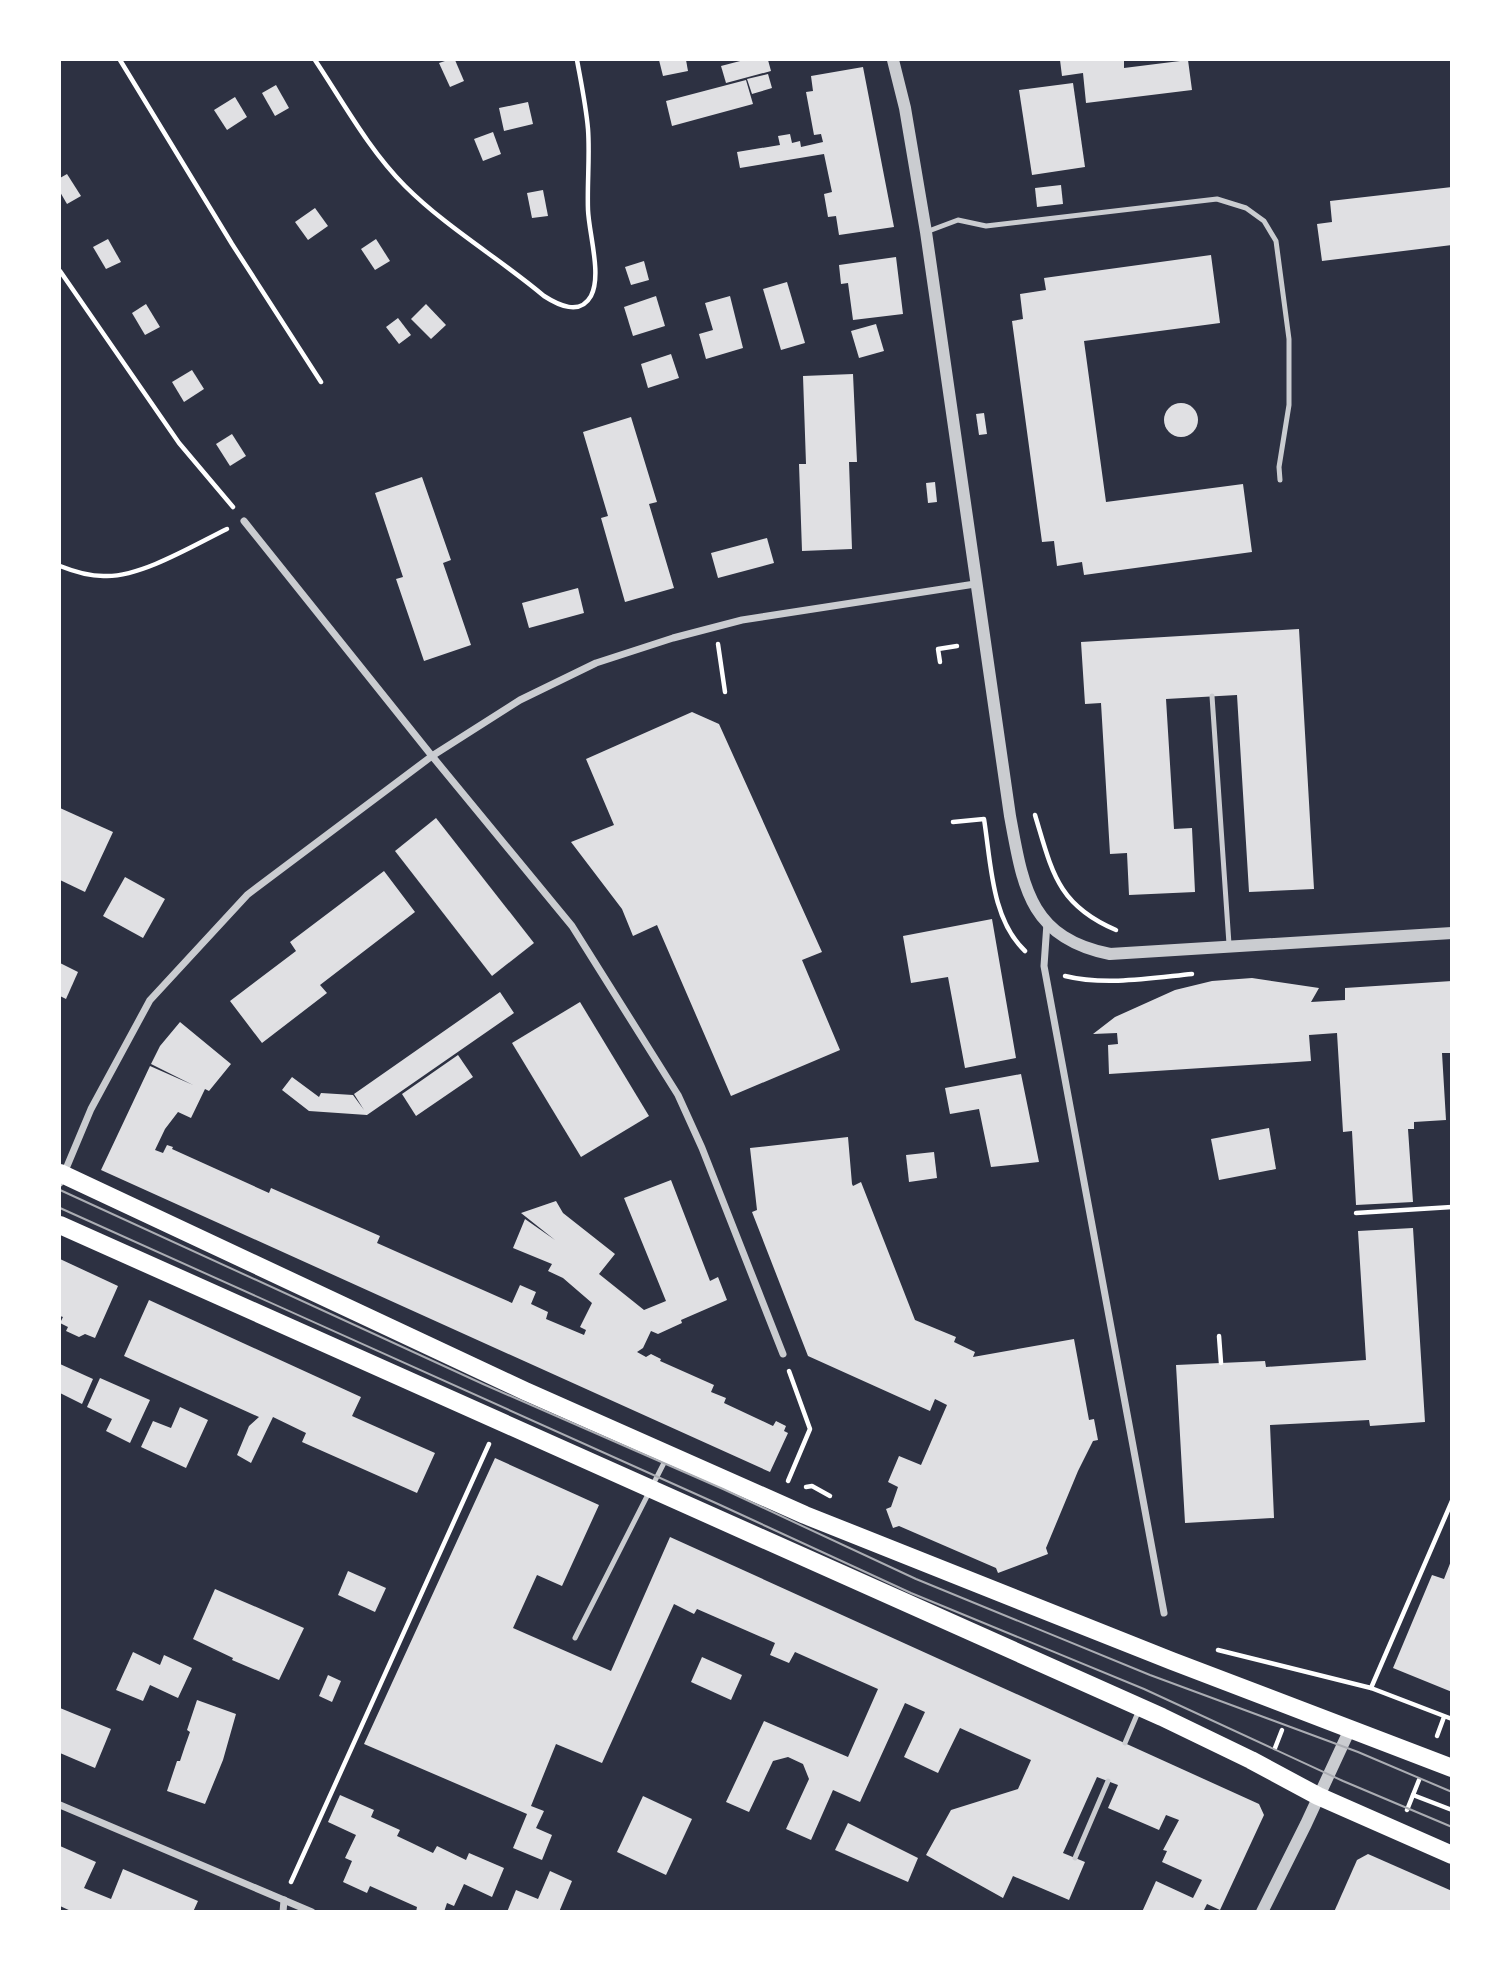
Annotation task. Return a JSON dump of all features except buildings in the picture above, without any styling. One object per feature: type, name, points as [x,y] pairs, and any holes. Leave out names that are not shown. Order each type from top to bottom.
[{"type":"main road","points":[[61,1177],[525,1391],[805,1515],[1451,1768]]},
{"type":"main road","points":[[60,1224],[1140,1707],[1251,1760],[1318,1796],[1451,1855]]},
{"type":"street","points":[[893,60],[905,108],[926,232],[975,584],[1019,868],[1031,902],[1047,923],[1067,940],[1086,949],[1110,954],[1451,933]]},
{"type":"street","points":[[244,521],[572,926],[678,1095],[702,1147],[783,1354]]},
{"type":"street","points":[[61,1177],[91,1110],[150,1000],[247,895],[432,756],[520,700],[596,663],[743,620],[975,584]]},
{"type":"street","points":[[1047,923],[1044,966],[1164,1613]]},
{"type":"street","points":[[1262,1912],[1349,1730]]},
{"type":"street","points":[[60,1805],[312,1912]]},
{"type":"street","points":[[283,1912],[284,1900]]},
{"type":"lane","points":[[926,232],[958,220],[986,226],[1217,199],[1246,208],[1264,221],[1276,241],[1282,274],[1289,339],[1289,405],[1279,467],[1280,480]]},
{"type":"lane","points":[[1212,696],[1229,947]]},
{"type":"lane","points":[[575,1638],[668,1454]]},
{"type":"lane","points":[[1125,1743],[1140,1707]]},
{"type":"lane","points":[[1075,1857],[1108,1781]]},
{"type":"path","points":[[120,60],[232,244],[321,382]]},
{"type":"path","points":[[315,60],[375,149],[405,185],[439,216],[544,296],[561,307],[574,307],[582,305],[590,298],[596,277],[588,210],[588,128],[577,60]]},
{"type":"path","points":[[60,271],[179,443],[244,521],[145,568],[108,577],[79,573],[60,566]]},
{"type":"path","points":[[715,627],[725,692]]},
{"type":"path","points":[[940,662],[938,649],[957,646]]},
{"type":"path","points":[[953,822],[984,819],[997,902],[1022,948],[1044,966]]},
{"type":"path","points":[[1356,1213],[1451,1207]]},
{"type":"path","points":[[1219,1336],[1221,1363]]},
{"type":"path","points":[[783,1354],[810,1429],[785,1488]]},
{"type":"path","points":[[284,1900],[491,1440]]},
{"type":"path","points":[[799,1487],[813,1486],[835,1499]]},
{"type":"path","points":[[1371,1688],[1451,1501]]},
{"type":"path","points":[[1209,1647],[1371,1688],[1451,1719]]},
{"type":"path","points":[[1413,1796],[1451,1810]]},
{"type":"tram line","points":[[60,1190],[916,1579],[1150,1675],[1358,1752],[1452,1792]]},
{"type":"tram line","points":[[60,1208],[911,1593],[1144,1689],[1343,1781],[1452,1827]]}]
